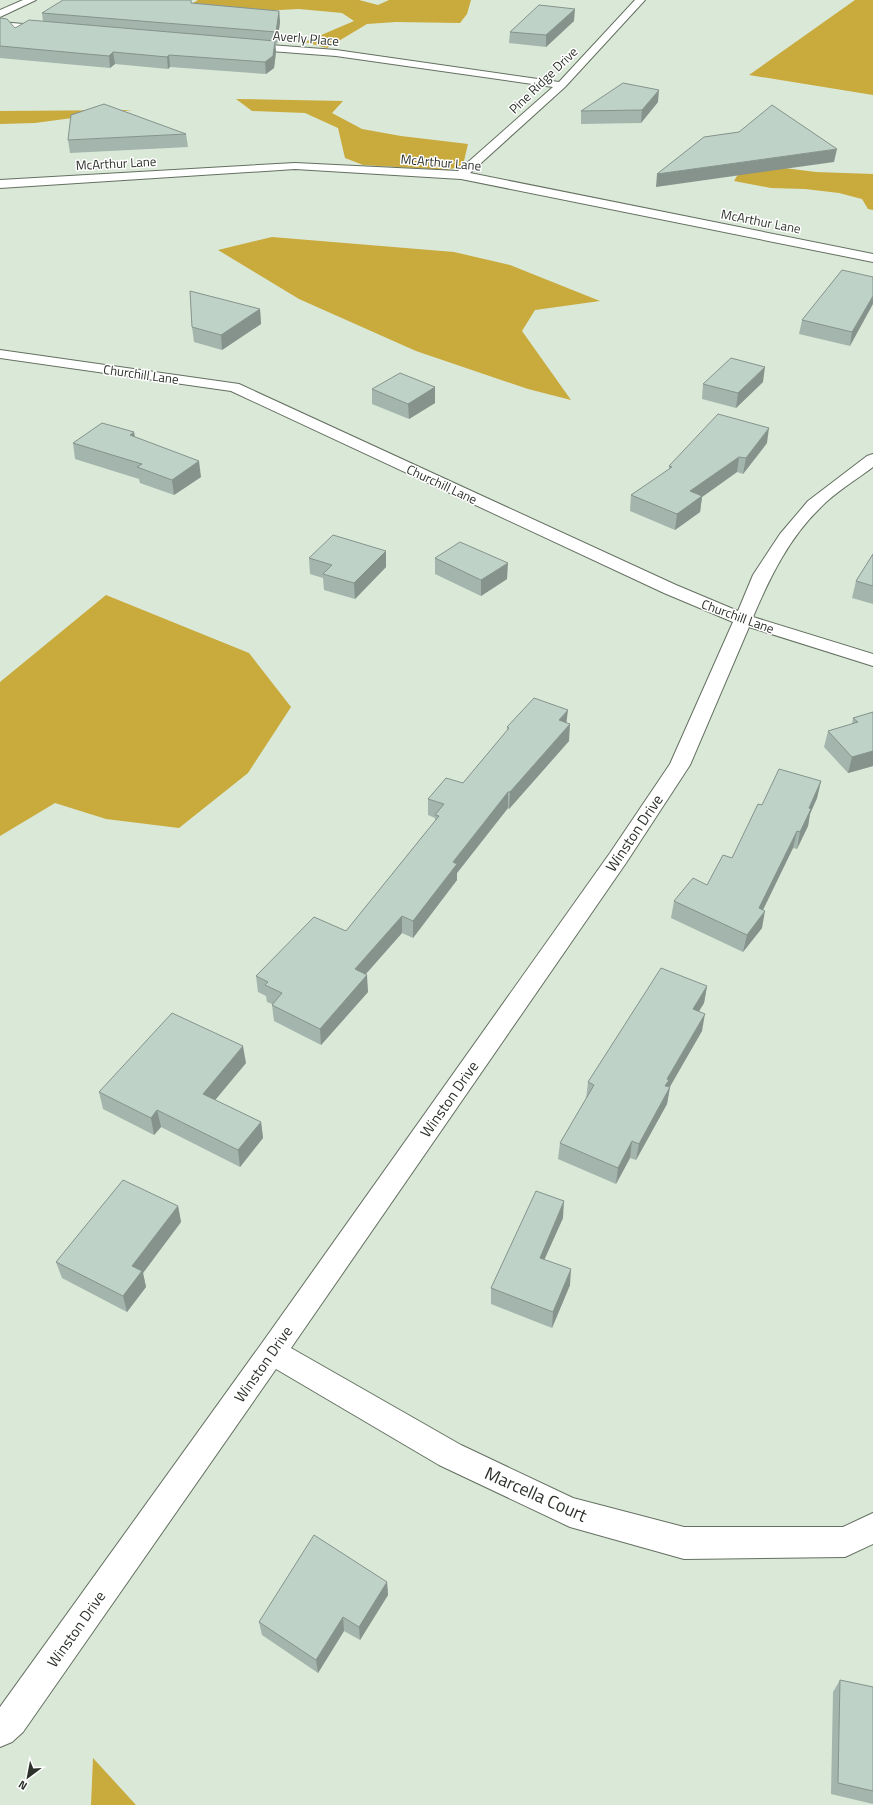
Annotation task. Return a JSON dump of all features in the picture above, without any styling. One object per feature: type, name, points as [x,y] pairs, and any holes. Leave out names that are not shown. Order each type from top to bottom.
[{"type":"street","points":[[0,14],[31,0]]},
{"type":"street","name":"Pine Ridge Drive","points":[[462,175],[561,85],[640,0]]},
{"type":"street","points":[[0,26],[55,30]]},
{"type":"street","name":"Averly Place","points":[[235,45],[336,53],[561,85]]},
{"type":"street","name":"McArthur Lane","points":[[0,184],[295,166],[462,175],[873,258]]},
{"type":"street","name":"Churchill Lane","points":[[0,354],[234,387],[670,589],[742,619],[873,660]]},
{"type":"street","name":"Winston Drive","points":[[0,1730],[11,1720],[272,1352],[613,865],[680,765],[762,575],[786,538],[814,504],[873,459]]},
{"type":"street","name":"Marcella Court","points":[[272,1352],[450,1455],[570,1512],[684,1543],[845,1542],[873,1528]]},
{"type":"shaded area","points":[[198,0],[359,0],[378,5],[389,0],[471,0],[467,14],[460,23],[396,22],[367,24],[327,48],[305,42],[354,21],[342,13],[299,9],[173,15]]},
{"type":"shaded area","points":[[855,0],[873,0],[873,95],[749,75]]},
{"type":"shaded area","points":[[236,99],[343,101],[332,113],[362,129],[401,136],[468,144],[463,165],[448,170],[363,165],[345,158],[338,128],[305,113],[252,111]]},
{"type":"shaded area","points":[[132,110],[35,123],[0,124],[0,111]]},
{"type":"shaded area","points":[[745,163],[816,172],[873,174],[873,210],[868,209],[862,199],[839,193],[805,189],[771,188],[734,181]]},
{"type":"shaded area","points":[[272,237],[454,252],[510,265],[600,301],[535,310],[522,331],[571,400],[528,389],[416,351],[299,299],[218,250]]},
{"type":"shaded area","points":[[106,595],[249,653],[291,707],[248,773],[179,828],[106,819],[55,803],[0,836],[0,682]]},
{"type":"shaded area","points":[[93,1758],[136,1805],[91,1805]]},
{"type":"building","points":[[63,0],[191,0],[191,3],[279,11],[276,32],[42,13]]},
{"type":"building","points":[[539,5],[575,9],[546,35],[510,32]]},
{"type":"building","points":[[0,18],[7,19],[15,28],[29,20],[275,41],[273,56],[265,62],[169,55],[167,57],[113,52],[109,56],[0,46]]},
{"type":"building","points":[[623,83],[659,90],[642,110],[581,111]]},
{"type":"building","points":[[104,104],[186,134],[68,140],[71,115]]},
{"type":"building","points":[[772,105],[837,149],[657,174],[704,137],[739,132]]},
{"type":"building","points":[[842,270],[873,277],[873,296],[852,332],[802,320]]},
{"type":"building","points":[[190,291],[260,309],[221,335],[192,327]]},
{"type":"building","points":[[731,358],[765,367],[738,393],[703,384]]},
{"type":"building","points":[[400,373],[435,387],[408,404],[372,389]]},
{"type":"building","points":[[718,414],[769,428],[746,458],[739,457],[690,491],[702,496],[677,514],[631,495],[672,467],[669,466]]},
{"type":"building","points":[[102,423],[134,432],[130,435],[199,461],[172,480],[137,467],[142,464],[73,443]]},
{"type":"building","points":[[333,535],[386,551],[354,583],[323,574],[332,565],[309,558]]},
{"type":"building","points":[[460,542],[508,563],[481,580],[435,558]]},
{"type":"building","points":[[873,554],[873,586],[856,581]]},
{"type":"building","points":[[534,698],[568,710],[559,720],[570,724],[510,792],[508,792],[453,862],[457,864],[413,921],[402,916],[355,969],[367,975],[320,1029],[272,1005],[282,993],[265,985],[268,982],[256,976],[314,917],[346,931],[439,816],[435,815],[444,804],[428,799],[446,778],[463,783],[509,728],[507,727]]},
{"type":"building","points":[[873,712],[873,751],[852,757],[828,731],[858,722],[853,718]]},
{"type":"building","points":[[779,769],[821,781],[809,808],[811,809],[800,832],[797,831],[759,908],[765,911],[747,935],[674,901],[693,878],[707,885],[723,855],[732,858],[758,804],[762,805]]},
{"type":"building","points":[[661,968],[707,986],[693,1009],[705,1014],[667,1079],[669,1080],[665,1086],[670,1087],[639,1144],[632,1141],[618,1168],[560,1143],[594,1085],[588,1082]]},
{"type":"building","points":[[172,1013],[243,1046],[203,1094],[261,1122],[238,1150],[157,1110],[151,1118],[99,1092]]},
{"type":"building","points":[[123,1180],[178,1206],[132,1266],[142,1271],[123,1296],[56,1262]]},
{"type":"building","points":[[536,1191],[564,1201],[540,1258],[571,1269],[553,1312],[491,1288]]},
{"type":"building","points":[[314,1535],[387,1582],[359,1627],[343,1617],[316,1660],[259,1622]]},
{"type":"building","points":[[840,1680],[873,1687],[873,1791],[838,1783]]}]
